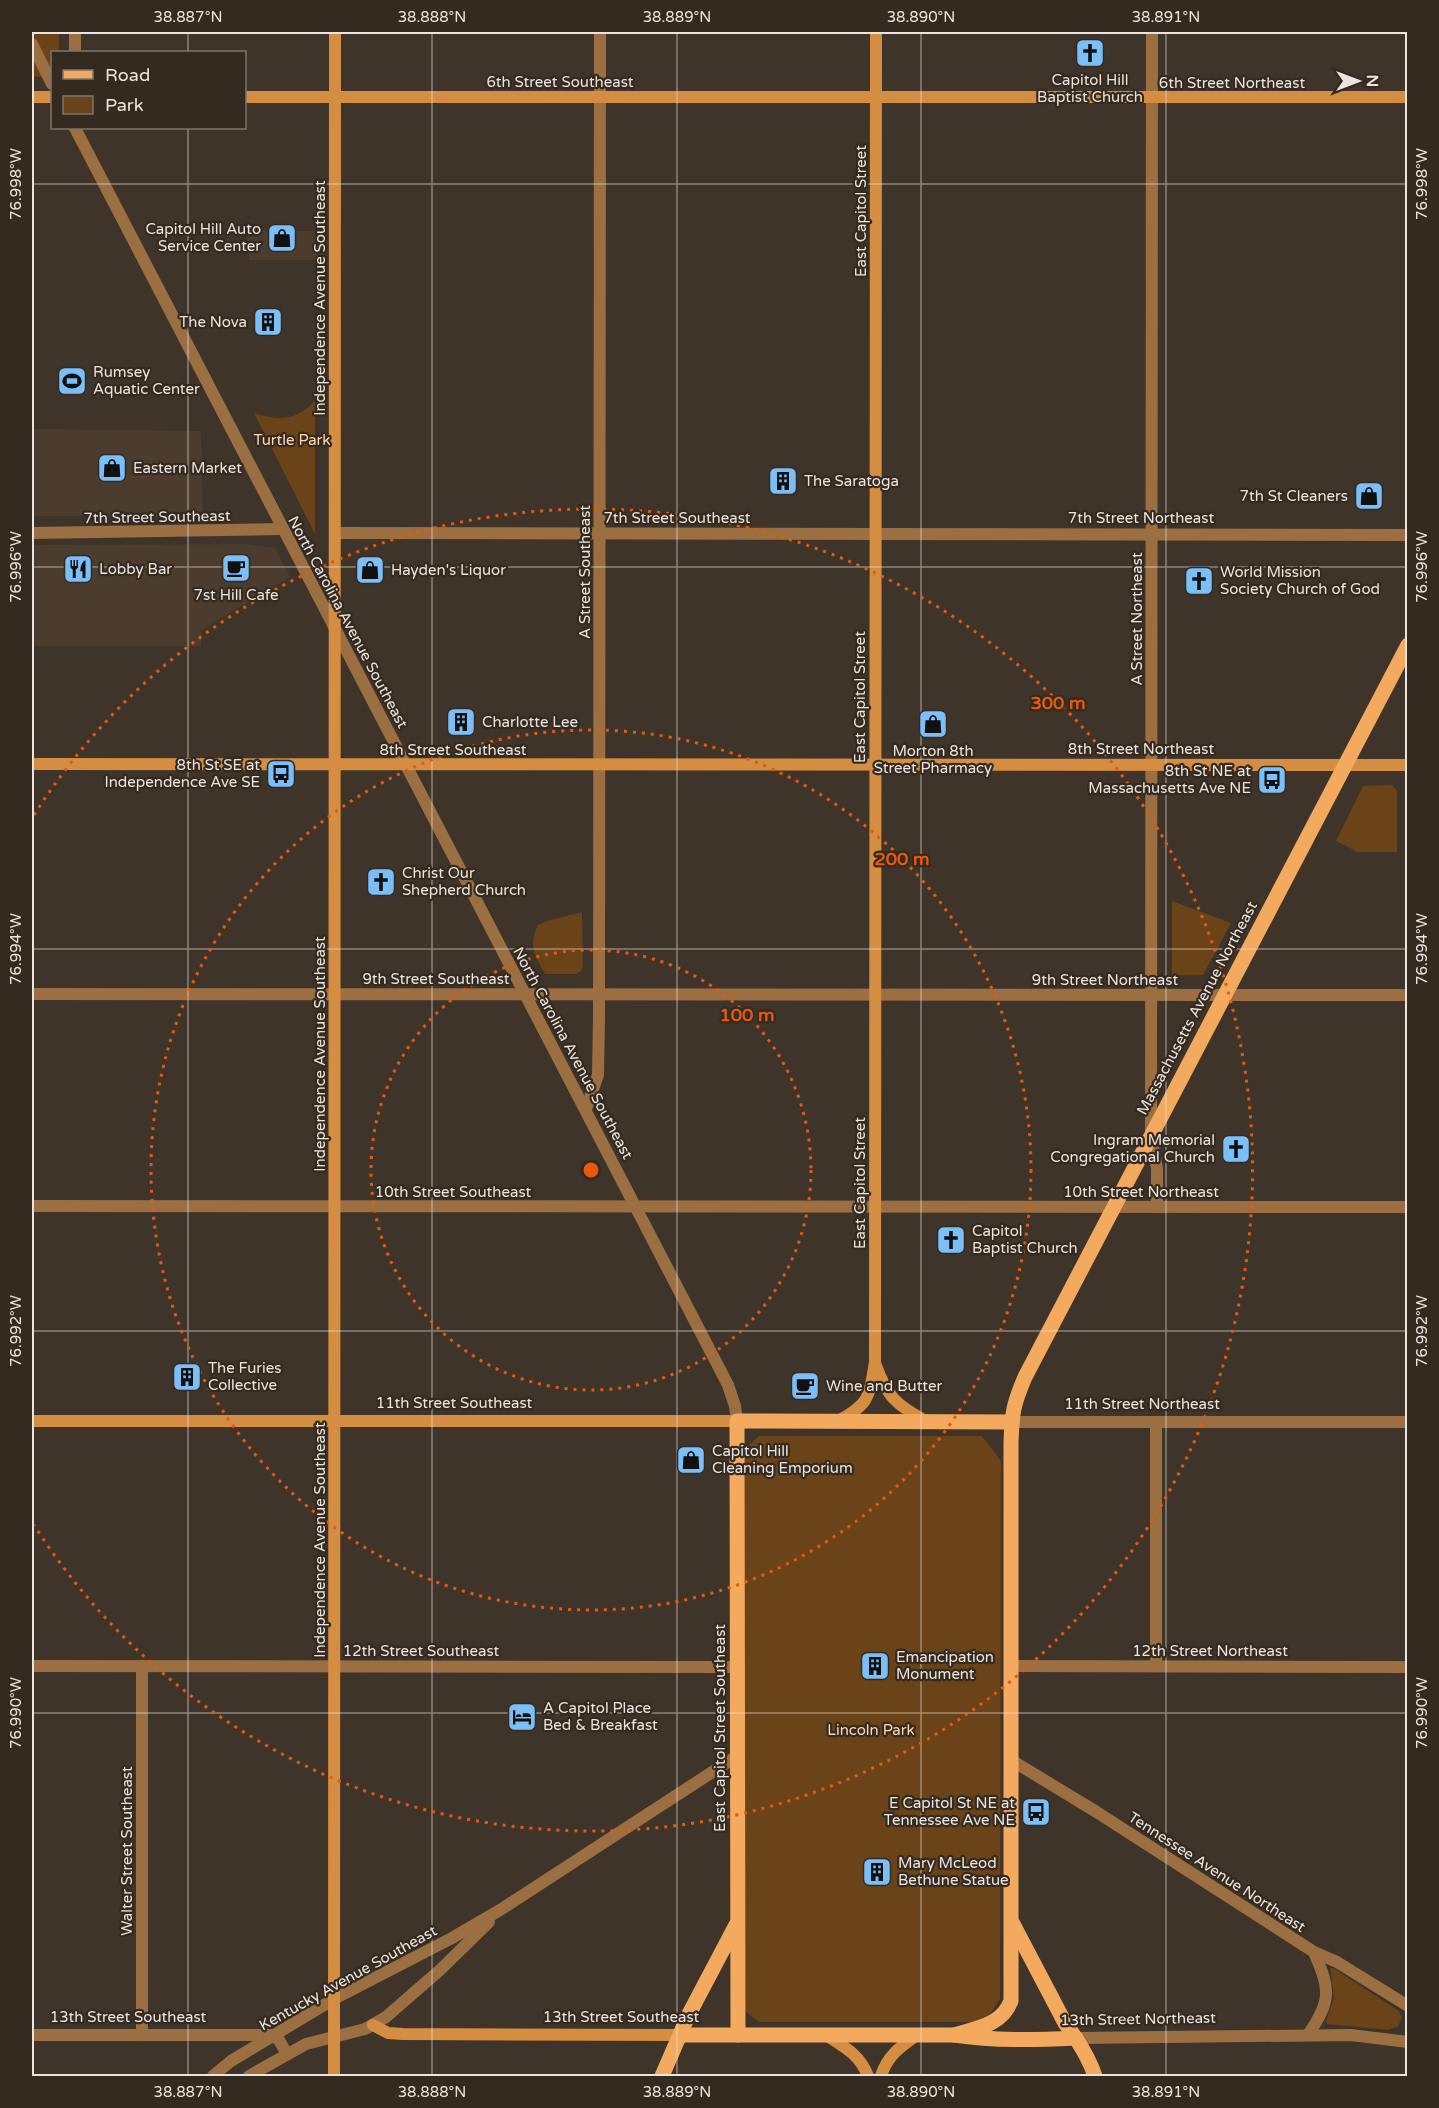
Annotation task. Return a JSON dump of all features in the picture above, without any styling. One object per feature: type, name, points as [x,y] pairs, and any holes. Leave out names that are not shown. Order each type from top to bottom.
[{"type":"main road","name":"Independence Avenue Southeast","points":[[334,2076],[335,32]]},
{"type":"main road","name":"East Capitol Street","points":[[875,1362],[876,32]]},
{"type":"main road","points":[[32,97],[51,97]]},
{"type":"main road","name":"6th Street Southeast","points":[[246,97],[876,98]]},
{"type":"main road","name":"6th Street Northeast","points":[[876,98],[1407,97]]},
{"type":"main road","name":"Massachusetts Avenue Northeast","points":[[954,2035],[992,2023],[1009,2007],[1012,1993],[1012,1422],[1014,1401],[1407,645]]},
{"type":"main road","name":"8th Street Southeast","points":[[32,764],[875,764]]},
{"type":"main road","name":"8th Street Northeast","points":[[875,764],[1407,765]]},
{"type":"main road","points":[[875,1362],[884,1386],[892,1398],[899,1405],[928,1422]]},
{"type":"main road","points":[[835,1423],[856,1411],[867,1399],[875,1362]]},
{"type":"main road","name":"11th Street Southeast","points":[[32,1421],[876,1422]]},
{"type":"main road","name":"East Capitol Street Southeast","points":[[738,1421],[738,2035]]},
{"type":"main road","name":"11th Street Northeast","points":[[876,1422],[1012,1422]]},
{"type":"main road","points":[[1011,1921],[1095,2076]]},
{"type":"main road","points":[[662,2076],[688,2016],[738,1923]]},
{"type":"main road","name":"13th Street Southeast","points":[[373,2025],[388,2033],[402,2034],[870,2034]]},
{"type":"main road","name":"13th Street Northeast","points":[[870,2034],[954,2035],[982,2039],[1076,2038]]},
{"type":"main road","points":[[825,2035],[855,2054],[868,2076]]},
{"type":"main road","points":[[881,2076],[889,2059],[900,2047],[917,2035]]},
{"type":"street","points":[[75,32],[75,51]]},
{"type":"street","name":"A Street Southeast","points":[[586,1109],[596,1086],[599,1070],[600,32]]},
{"type":"street","name":"A Street Northeast","points":[[1152,32],[1151,1135],[1157,1169],[1157,1207]]},
{"type":"street","points":[[32,44],[51,82]]},
{"type":"street","name":"North Carolina Avenue Southeast","points":[[76,129],[728,1385],[738,1421]]},
{"type":"street","name":"7th Street Southeast","points":[[32,533],[282,529]]},
{"type":"street","name":"7th Street Southeast","points":[[335,533],[875,533]]},
{"type":"street","name":"7th Street Northeast","points":[[875,533],[1407,535]]},
{"type":"street","name":"9th Street Southeast","points":[[32,994],[875,994]]},
{"type":"street","name":"9th Street Northeast","points":[[875,994],[1407,995]]},
{"type":"street","name":"10th Street Southeast","points":[[32,1206],[875,1207]]},
{"type":"street","name":"10th Street Northeast","points":[[875,1207],[1407,1207]]},
{"type":"street","name":"11th Street Northeast","points":[[1012,1422],[1407,1422]]},
{"type":"street","points":[[1156,1423],[1156,1666]]},
{"type":"street","name":"12th Street Southeast","points":[[32,1666],[738,1667]]},
{"type":"street","name":"Walter Street Southeast","points":[[142,1666],[142,2035]]},
{"type":"street","name":"12th Street Northeast","points":[[1012,1666],[1407,1667]]},
{"type":"street","name":"Kentucky Avenue Southeast","points":[[213,2076],[231,2061],[334,1999],[452,1938],[500,1910],[738,1756]]},
{"type":"street","name":"Tennessee Avenue Northeast","points":[[1011,1760],[1095,1811],[1314,1952],[1337,1962],[1407,2006]]},
{"type":"street","name":"Kentucky Avenue Southeast","points":[[249,2076],[306,2044],[352,2033],[373,2025],[394,2011],[440,1970],[500,1910]]},
{"type":"street","points":[[1308,2035],[1319,2018],[1327,1996],[1325,1978],[1314,1952]]},
{"type":"street","name":"13th Street Southeast","points":[[32,2035],[272,2035]]},
{"type":"street","points":[[272,2035],[279,2040],[287,2054]]},
{"type":"street","name":"13th Street Northeast","points":[[1076,2038],[1308,2035],[1361,2036],[1407,2042]]},
{"type":"shaded area","points":[[247,231],[323,231],[324,260],[249,260]]},
{"type":"shaded area","points":[[32,429],[201,431],[203,516],[32,516]]},
{"type":"shaded area","points":[[247,544],[275,548],[290,577],[201,630],[201,646],[32,646],[32,545]]},
{"type":"green space","points":[[32,32],[59,32],[59,51],[51,51],[51,77],[32,77]]},
{"type":"green space","name":"Turtle Park","points":[[315,401],[315,534],[254,413],[287,418],[308,408]]},
{"type":"green space","points":[[1392,785],[1397,791],[1397,852],[1358,852],[1336,841],[1363,786]]},
{"type":"green space","points":[[1172,901],[1231,923],[1203,975],[1172,975]]},
{"type":"green space","points":[[582,912],[583,966],[581,971],[576,974],[545,974],[533,945],[538,925]]},
{"type":"green space","name":"Lincoln Park","points":[[759,1436],[982,1436],[1001,1461],[1000,1999],[985,2022],[759,2022],[741,2008],[741,1452]]},
{"type":"green space","points":[[1330,1968],[1399,2011],[1402,2018],[1398,2026],[1388,2030],[1327,2024],[1334,1998]]},
{"type":"place","name":"Capitol Hill Baptist Church","points":[[1090,53]]},
{"type":"place","name":"Capitol Hill Auto Service Center","points":[[282,238]]},
{"type":"place","name":"The Nova","points":[[268,322]]},
{"type":"place","name":"Rumsey Aquatic Center","points":[[72,381]]},
{"type":"place","name":"Eastern Market","points":[[112,468]]},
{"type":"place","name":"The Saratoga","points":[[783,481]]},
{"type":"place","name":"7th St Cleaners","points":[[1369,496]]},
{"type":"place","name":"7st Hill Cafe","points":[[236,568]]},
{"type":"place","name":"Lobby Bar","points":[[78,569]]},
{"type":"place","name":"Hayden's Liquor","points":[[370,570]]},
{"type":"place","name":"World Mission Society Church of God","points":[[1199,581]]},
{"type":"place","name":"Charlotte Lee","points":[[461,722]]},
{"type":"place","name":"Morton 8th Street Pharmacy","points":[[933,724]]},
{"type":"place","name":"8th St SE at Independence Ave SE","points":[[281,774]]},
{"type":"place","name":"8th St NE at Massachusetts Ave NE","points":[[1272,780]]},
{"type":"place","name":"Christ Our Shepherd Church","points":[[381,882]]},
{"type":"place","name":"Ingram Memorial Congregational Church","points":[[1236,1149]]},
{"type":"place","name":"Capitol Baptist Church","points":[[951,1240]]},
{"type":"place","name":"The Furies Collective","points":[[187,1377]]},
{"type":"place","name":"Wine and Butter","points":[[805,1386]]},
{"type":"place","name":"Capitol Hill Cleaning Emporium","points":[[691,1460]]},
{"type":"place","name":"Emancipation Monument","points":[[875,1666]]},
{"type":"place","name":"A Capitol Place Bed & Breakfast","points":[[522,1717]]},
{"type":"place","name":"E Capitol St NE at Tennessee Ave NE","points":[[1036,1812]]},
{"type":"place","name":"Mary McLeod Bethune Statue","points":[[877,1872]]}]
